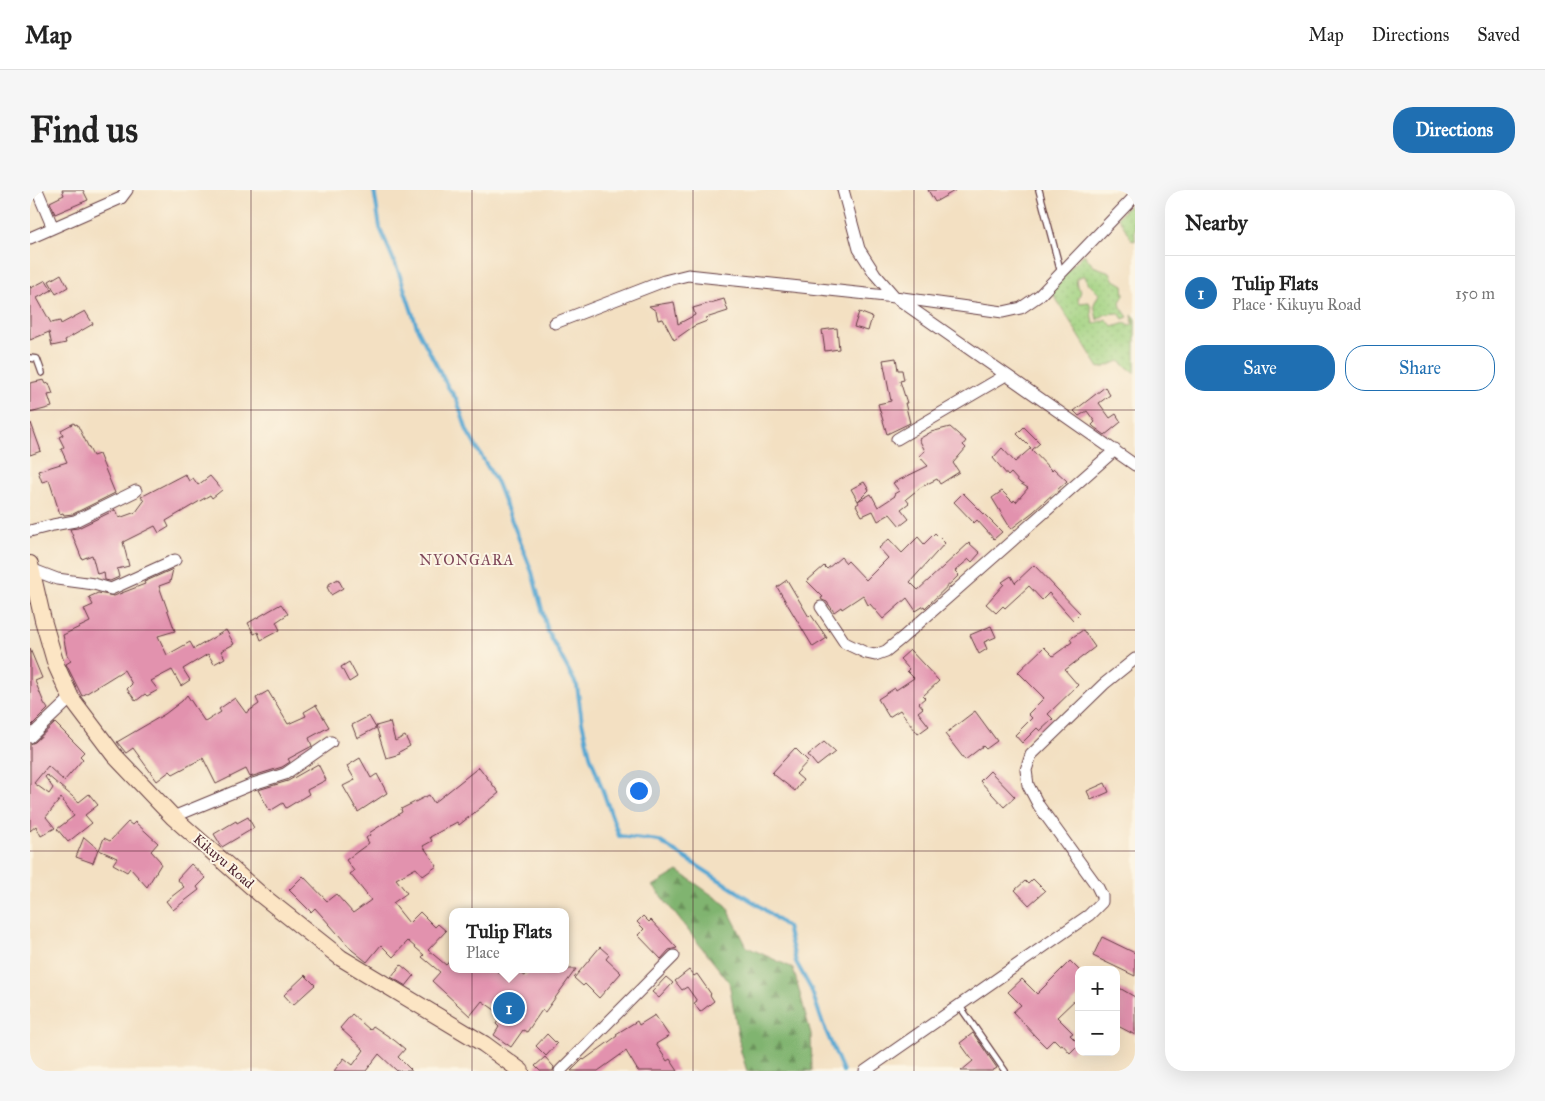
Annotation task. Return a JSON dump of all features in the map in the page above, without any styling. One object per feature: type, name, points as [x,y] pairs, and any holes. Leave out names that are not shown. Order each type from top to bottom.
[{"type":"main road","name":"Kikuyu Road","points":[[31,567],[56,665],[71,698],[114,755],[173,817],[260,894],[341,958],[484,1044],[521,1071]]},
{"type":"street","points":[[37,190],[53,228]]},
{"type":"street","points":[[30,238],[121,198],[127,190]]},
{"type":"street","points":[[843,190],[859,249],[875,274],[895,297],[1135,465]]},
{"type":"street","points":[[555,323],[664,281],[688,275],[895,297],[1003,312],[1021,308],[1040,295],[1135,196]]},
{"type":"street","points":[[897,439],[1006,374]]},
{"type":"street","points":[[821,607],[845,643],[875,655],[886,651],[1115,450]]},
{"type":"street","points":[[30,531],[75,521],[136,491]]},
{"type":"street","points":[[31,567],[57,579],[94,584],[111,589],[175,560]]},
{"type":"street","points":[[865,1071],[1089,915],[1102,902],[1102,896],[1097,886],[1039,806],[1028,785],[1026,770],[1030,755],[1104,684],[1135,659]]},
{"type":"street","points":[[30,737],[71,698]]},
{"type":"street","points":[[173,817],[253,784],[285,774],[330,742]]},
{"type":"street","points":[[560,1071],[674,956]]},
{"type":"lane","points":[[1039,190],[1061,273]]},
{"type":"lane","points":[[30,358],[36,359],[42,373]]},
{"type":"lane","points":[[959,1005],[1005,1071]]},
{"type":"green space","points":[[1135,199],[1135,241],[1132,240],[1118,217]]},
{"type":"green space","points":[[1084,254],[1093,266],[1110,272],[1113,279],[1123,285],[1124,295],[1120,302],[1128,317],[1123,319],[1119,313],[1106,314],[1097,320],[1094,304],[1099,294],[1088,283],[1084,275],[1076,279],[1077,286],[1081,291],[1078,300],[1080,303],[1089,302],[1094,324],[1106,319],[1113,327],[1125,323],[1130,326],[1133,324],[1132,315],[1135,317],[1135,373],[1119,361],[1099,368],[1050,289]]},
{"type":"green space","points":[[678,871],[726,905],[747,947],[793,968],[811,1034],[812,1071],[747,1071],[741,1052],[729,982],[653,886]]},
{"type":"building","points":[[62,190],[83,190],[88,200],[55,214],[50,202],[64,195]]},
{"type":"building","points":[[928,190],[956,190],[935,202]]},
{"type":"building","points":[[61,274],[68,287],[56,294],[49,281]]},
{"type":"building","points":[[46,280],[52,290],[37,298],[51,323],[60,321],[61,324],[85,311],[93,324],[65,340],[66,343],[52,346],[49,332],[30,340],[30,286],[31,288]]},
{"type":"building","points":[[724,299],[728,311],[706,318],[707,321],[694,326],[674,340],[663,319],[658,320],[656,311],[649,306],[674,302],[678,324],[695,315],[693,308]]},
{"type":"building","points":[[859,312],[872,317],[868,331],[854,327]]},
{"type":"building","points":[[837,328],[839,349],[825,351],[822,330]]},
{"type":"building","points":[[896,358],[898,370],[902,370],[904,380],[900,381],[907,403],[905,403],[910,423],[887,434],[878,404],[891,401],[883,360]]},
{"type":"building","points":[[44,380],[46,384],[49,383],[53,394],[48,395],[52,407],[30,413],[30,383]]},
{"type":"building","points":[[1105,387],[1110,395],[1099,403],[1110,418],[1116,414],[1121,422],[1105,435],[1092,425],[1095,422],[1087,411],[1079,416],[1074,411]]},
{"type":"building","points":[[74,423],[75,425],[77,424],[93,456],[99,454],[115,493],[73,514],[64,515],[63,513],[60,514],[49,480],[42,482],[38,471],[67,462],[61,449],[64,447],[59,437],[63,435],[61,430]]},
{"type":"building","points":[[30,424],[41,451],[30,455]]},
{"type":"building","points":[[950,427],[966,441],[963,445],[966,448],[953,463],[959,472],[940,484],[937,479],[921,487],[906,499],[909,503],[901,509],[909,519],[900,526],[890,514],[878,521],[873,511],[862,516],[856,505],[859,503],[858,501],[871,494],[878,507],[895,496],[894,494],[899,491],[893,483],[928,466],[919,456],[925,451],[919,439],[931,432]]},
{"type":"building","points":[[1024,427],[1040,443],[1032,450],[1052,471],[1054,469],[1067,481],[1011,529],[992,498],[1002,491],[1013,502],[1014,500],[1016,502],[1028,488],[1020,483],[1011,473],[1008,476],[993,458],[1002,448],[1015,462],[1031,448],[1017,434]]},
{"type":"building","points":[[185,474],[189,481],[193,478],[198,485],[210,476],[222,490],[212,498],[210,495],[166,521],[169,527],[159,533],[155,526],[123,542],[129,566],[117,569],[119,577],[110,581],[105,580],[104,572],[97,574],[92,555],[82,559],[70,529],[78,528],[115,510],[119,518],[136,512],[144,501],[141,497]]},
{"type":"building","points":[[864,482],[869,490],[858,501],[851,489]]},
{"type":"building","points":[[963,493],[1002,532],[994,539],[977,520],[974,523],[954,502]]},
{"type":"building","points":[[935,533],[945,543],[910,582],[918,590],[969,543],[980,553],[972,562],[969,559],[955,571],[959,575],[925,608],[924,606],[916,611],[907,598],[883,619],[870,604],[868,605],[863,595],[834,612],[827,602],[822,600],[821,598],[823,597],[807,581],[824,566],[827,569],[841,557],[846,563],[848,561],[866,580],[888,558],[879,548],[889,539],[902,553],[918,537],[924,544]]},
{"type":"building","points":[[1034,565],[1080,613],[1073,620],[1049,593],[1042,600],[1029,586],[1005,608],[1003,606],[996,613],[986,604],[1004,584],[1002,582],[1011,576],[1015,583]]},
{"type":"building","points":[[173,569],[170,582],[159,586],[175,631],[158,636],[167,655],[190,642],[194,649],[226,630],[234,644],[221,651],[225,658],[214,664],[208,654],[183,669],[190,680],[181,686],[172,670],[151,681],[158,690],[147,696],[145,694],[136,701],[127,689],[132,684],[124,670],[82,696],[66,664],[71,661],[67,655],[63,635],[90,622],[84,609],[93,605],[89,597],[98,593],[114,596],[145,584],[144,582]]},
{"type":"building","points":[[338,579],[343,588],[331,595],[327,587]]},
{"type":"building","points":[[787,580],[809,617],[811,615],[827,638],[813,647],[777,587]]},
{"type":"building","points":[[281,604],[288,614],[276,622],[280,630],[261,640],[258,632],[254,634],[248,623]]},
{"type":"building","points":[[991,626],[996,637],[984,642],[987,649],[979,654],[970,635]]},
{"type":"building","points":[[1083,630],[1095,647],[1065,670],[1078,685],[1048,714],[1053,719],[1040,731],[1037,728],[1022,743],[1015,735],[1032,718],[1028,714],[1044,698],[1018,672],[1044,647],[1053,656],[1072,642],[1070,639]]},
{"type":"building","points":[[30,649],[42,678],[35,681],[48,709],[30,727]]},
{"type":"building","points":[[910,650],[939,681],[923,696],[925,698],[919,703],[923,708],[918,712],[929,726],[918,734],[900,710],[889,717],[878,699],[914,678],[900,659]]},
{"type":"building","points":[[349,662],[357,677],[349,682],[341,667]]},
{"type":"building","points":[[268,691],[288,724],[306,716],[304,712],[316,705],[329,727],[309,738],[312,746],[288,759],[290,762],[282,767],[250,777],[246,769],[216,784],[203,758],[173,774],[170,771],[157,781],[133,748],[126,753],[117,742],[165,714],[187,695],[205,722],[221,712],[219,709],[235,698],[246,713],[259,704],[256,698]]},
{"type":"building","points":[[975,711],[997,741],[986,749],[983,746],[965,760],[945,734]]},
{"type":"building","points":[[369,716],[376,728],[357,738],[352,725]]},
{"type":"building","points":[[390,722],[395,741],[405,736],[410,746],[399,752],[400,754],[386,758],[376,726]]},
{"type":"building","points":[[55,723],[84,752],[80,756],[83,759],[64,781],[48,766],[34,783],[49,794],[53,788],[45,777],[47,775],[79,802],[89,794],[98,805],[85,815],[92,823],[68,842],[57,829],[74,816],[61,798],[46,817],[55,828],[41,836],[36,826],[30,831],[30,744],[35,742]]},
{"type":"building","points":[[824,742],[835,752],[817,766],[808,755]]},
{"type":"building","points":[[795,748],[808,761],[796,774],[803,780],[795,791],[772,773]]},
{"type":"building","points":[[360,758],[371,778],[377,774],[387,793],[358,812],[343,786],[355,780],[347,766]]},
{"type":"building","points":[[318,764],[326,780],[307,790],[309,794],[286,808],[283,803],[270,811],[258,790],[288,781]]},
{"type":"building","points":[[479,767],[499,793],[459,825],[457,822],[430,837],[432,841],[423,846],[437,866],[423,876],[416,868],[396,879],[407,893],[393,903],[409,923],[420,912],[435,927],[438,924],[446,931],[428,950],[446,965],[449,962],[449,973],[500,973],[507,979],[511,973],[520,973],[525,976],[527,973],[569,973],[569,969],[576,969],[545,1012],[542,1010],[527,1032],[523,1030],[511,1047],[494,1035],[499,1027],[496,1024],[502,1015],[482,1001],[470,1016],[432,981],[440,972],[422,957],[424,955],[408,941],[393,957],[381,945],[367,962],[352,950],[315,908],[311,912],[289,890],[303,876],[327,901],[336,894],[353,913],[371,900],[350,874],[354,871],[346,860],[369,843],[366,838],[370,835],[369,833],[402,812],[401,809],[429,795],[434,803]]},
{"type":"building","points":[[990,771],[1015,797],[1004,807],[980,781]]},
{"type":"building","points":[[1105,783],[1109,792],[1091,800],[1087,791]]},
{"type":"building","points":[[248,817],[254,828],[222,847],[214,834],[236,821],[237,823]]},
{"type":"building","points":[[128,822],[132,825],[135,822],[158,843],[151,851],[161,864],[147,887],[130,868],[127,872],[113,864],[117,858],[99,850],[104,838],[110,841]]},
{"type":"building","points":[[84,837],[98,849],[93,863],[76,857]]},
{"type":"building","points":[[191,864],[206,878],[197,887],[199,890],[173,910],[166,901],[184,887],[177,879]]},
{"type":"building","points":[[1033,879],[1045,891],[1029,905],[1015,890],[1025,881],[1028,884]]},
{"type":"building","points":[[643,916],[649,922],[651,920],[677,948],[669,950],[661,959],[638,935],[644,929],[637,922]]},
{"type":"building","points":[[1102,937],[1135,953],[1135,976],[1120,969],[1120,966],[1114,966],[1093,956]]},
{"type":"building","points":[[600,947],[609,955],[606,959],[621,973],[599,998],[585,984],[583,986],[574,978]]},
{"type":"building","points":[[1070,961],[1075,966],[1075,1000],[1057,1017],[1073,1033],[1070,1035],[1075,1040],[1075,1048],[1070,1053],[1062,1044],[1060,1045],[1054,1039],[1046,1047],[1013,1012],[1021,1005],[1008,992],[1022,979],[1037,994]]},
{"type":"building","points":[[401,965],[414,976],[406,986],[391,977]]},
{"type":"building","points":[[689,970],[694,976],[697,974],[714,1001],[700,1012],[694,1003],[697,1001],[687,987],[682,990],[675,981]]},
{"type":"building","points":[[305,975],[315,985],[293,1005],[284,995]]},
{"type":"building","points":[[666,977],[673,983],[659,998],[652,992]]},
{"type":"building","points":[[1120,988],[1135,997],[1135,1035],[1120,1027]]},
{"type":"building","points":[[352,1014],[370,1030],[373,1026],[405,1049],[398,1057],[412,1071],[397,1071],[379,1054],[366,1071],[334,1071],[344,1058],[353,1065],[364,1050],[340,1028]]},
{"type":"building","points":[[655,1015],[669,1036],[656,1044],[667,1061],[670,1059],[678,1071],[638,1071],[626,1051],[598,1071],[571,1071],[583,1059],[617,1036],[616,1034],[637,1021],[639,1025]]},
{"type":"building","points":[[973,1033],[997,1068],[992,1071],[961,1071],[973,1061],[960,1043]]},
{"type":"building","points":[[547,1034],[557,1044],[546,1056],[536,1046]]},
{"type":"building","points":[[545,1057],[554,1067],[553,1071],[540,1071],[535,1066]]},
{"type":"waterway","points":[[374,190],[380,228],[399,273],[418,330],[448,387],[457,400],[467,431],[497,483],[532,572],[548,632],[577,686],[582,722],[590,755],[619,836],[659,841],[761,907],[787,927],[796,962],[811,989],[823,1024],[843,1071]]},
{"type":"place","name":"Tulip Flats","points":[[509,1008]]},
{"type":"district","name":"NYONGARA","points":[[467,560]]}]
